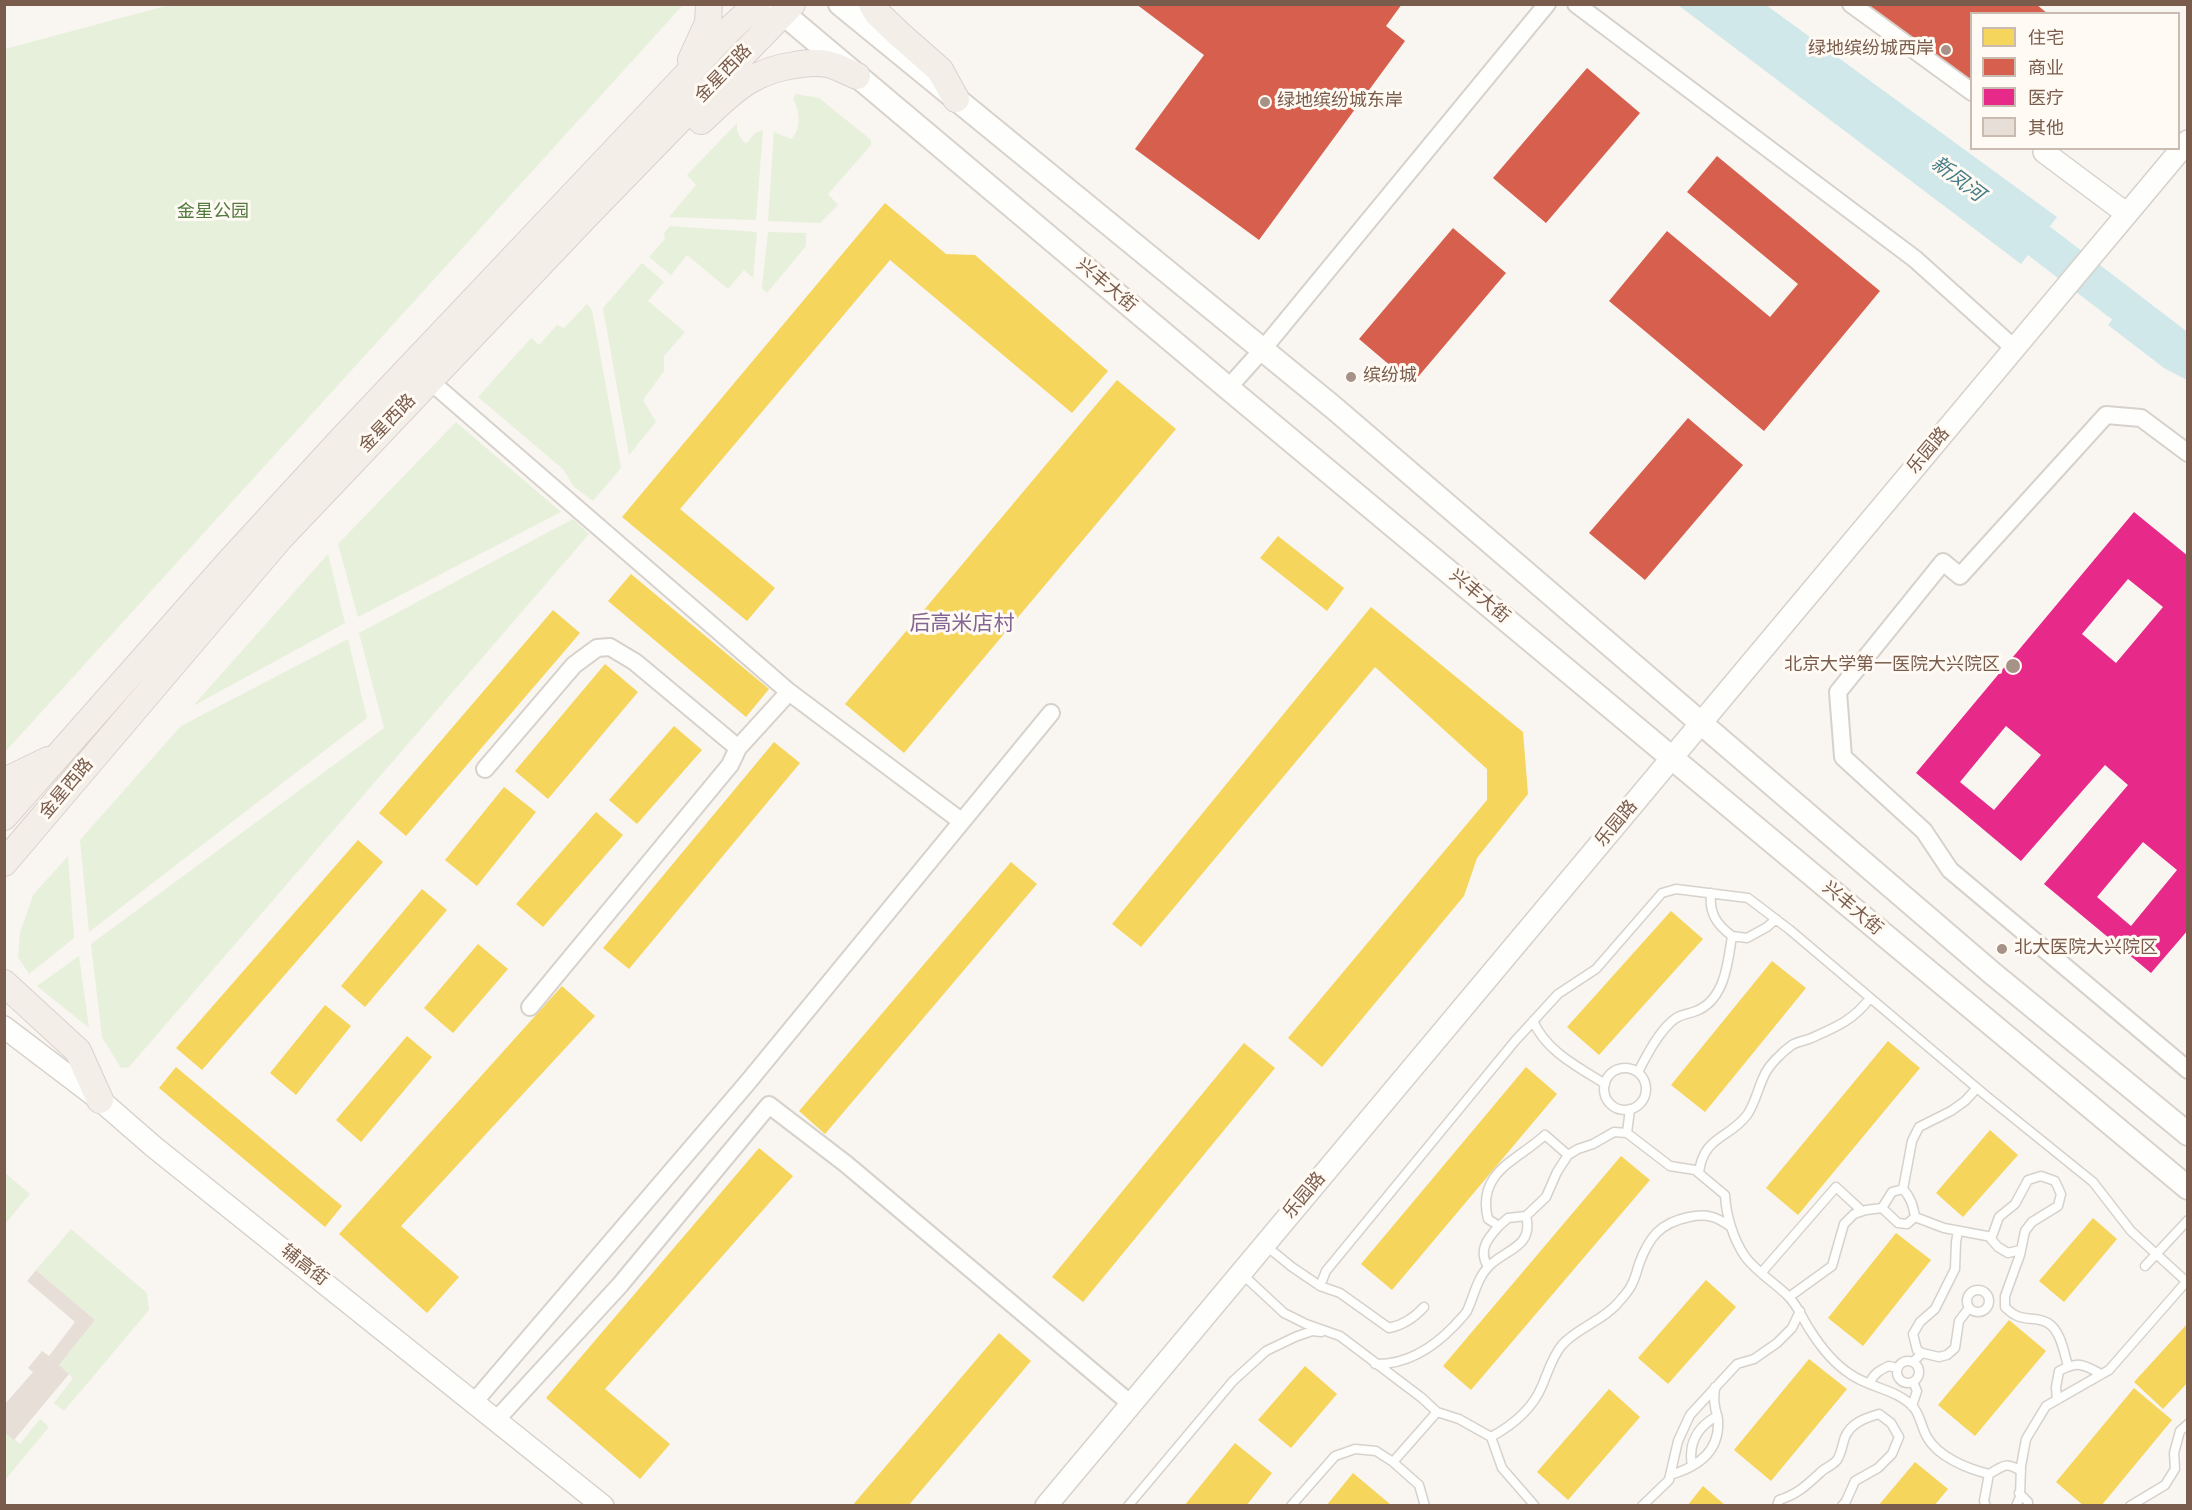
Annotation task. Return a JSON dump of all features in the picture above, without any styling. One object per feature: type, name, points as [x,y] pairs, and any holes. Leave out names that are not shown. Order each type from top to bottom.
[{"type":"main road","points":[[678,84],[708,23],[709,4]]},
{"type":"main road","name":"金星西路","points":[[4,817],[230,561],[343,438],[731,28],[758,4]]},
{"type":"main road","points":[[840,4],[1263,349],[1992,973],[2187,1134]]},
{"type":"main road","points":[[872,4],[877,13],[940,70],[956,99]]},
{"type":"main road","name":"金星西路","points":[[4,863],[280,538],[782,8]]},
{"type":"main road","name":"兴丰大街","points":[[782,8],[857,76],[1228,388],[2187,1188]]},
{"type":"main road","points":[[624,177],[660,160],[736,88],[759,74],[810,62],[828,64],[857,76]]},
{"type":"main road","points":[[4,785],[11,778],[59,755]]},
{"type":"main road","points":[[4,983],[78,1051],[100,1100]]},
{"type":"street","points":[[1228,388],[1263,349],[1547,4]]},
{"type":"street","points":[[1576,4],[1915,260],[2015,349]]},
{"type":"street","points":[[1851,4],[1970,91]]},
{"type":"street","name":"乐园路","points":[[1046,1506],[2180,150]]},
{"type":"street","points":[[2044,152],[2127,214]]},
{"type":"street","points":[[430,381],[789,693],[961,821]]},
{"type":"street","points":[[2187,453],[2141,418],[2106,415],[1960,576],[1943,562],[1838,692],[1843,757],[1924,831],[1950,870],[2187,1070]]},
{"type":"street","points":[[485,769],[574,665],[597,648],[610,647],[635,662],[738,748]]},
{"type":"street","points":[[530,1007],[730,765],[738,748],[789,693]]},
{"type":"street","points":[[475,1401],[748,1082],[1051,713]]},
{"type":"street","name":"辅高街","points":[[4,1027],[100,1100],[154,1147],[475,1401],[603,1506]]},
{"type":"street","points":[[497,1419],[620,1285],[769,1105],[846,1164],[1131,1404]]},
{"type":"lane","points":[[1320,1286],[1326,1271],[1533,1021],[1558,994],[1596,969],[1662,893],[1676,889],[1748,898],[2093,1182],[2131,1231],[2187,1282],[2109,1370],[2046,1406],[2026,1439],[2016,1506]]},
{"type":"lane","points":[[1711,893],[1711,913],[1720,927],[1732,936],[1746,938],[1767,927],[1776,919]]},
{"type":"lane","points":[[1638,1072],[1669,1023],[1680,1014],[1695,1012],[1707,1005],[1719,990],[1727,965],[1732,936]]},
{"type":"lane","points":[[1699,1173],[1700,1162],[1712,1141],[1735,1127],[1748,1114],[1765,1073],[1782,1054],[1792,1045],[1847,1020],[1859,1012],[1870,998]]},
{"type":"lane","points":[[1533,1021],[1539,1033],[1564,1059],[1605,1084]]},
{"type":"lane","points":[[1625,1067],[1638,1072],[1645,1083],[1645,1096],[1636,1107],[1616,1108],[1610,1103],[1604,1091],[1607,1077],[1618,1068],[1625,1067]]},
{"type":"lane","points":[[1903,1189],[1912,1141],[1919,1127],[1951,1111],[1977,1088]]},
{"type":"lane","points":[[1627,1133],[1630,1109]]},
{"type":"lane","points":[[1488,1267],[1484,1259],[1485,1242],[1508,1218],[1526,1216],[1546,1197],[1568,1155],[1614,1132],[1627,1133],[1670,1166],[1695,1170],[1725,1195],[1726,1212],[1745,1256],[1788,1297],[1800,1311],[1810,1331],[1830,1356],[1850,1375],[1891,1392],[1912,1406],[1916,1410],[1927,1438],[1946,1456],[1974,1470],[1989,1474],[2009,1464],[2021,1472]]},
{"type":"lane","points":[[1499,1226],[1488,1219],[1486,1209],[1490,1185],[1507,1162],[1530,1149],[1545,1135],[1568,1155]]},
{"type":"lane","points":[[2020,1250],[2008,1253],[1991,1239],[1999,1217],[2015,1204],[2028,1180],[2041,1176],[2055,1181],[2061,1194],[2058,1206],[2032,1222],[2025,1231],[2020,1250],[2005,1296],[2005,1307],[2013,1316],[2048,1323],[2056,1331],[2068,1366]]},
{"type":"lane","points":[[1762,1272],[1836,1187],[1862,1211]]},
{"type":"lane","points":[[1788,1297],[1832,1266],[1844,1224],[1862,1211],[1882,1208],[1892,1192],[1903,1189]]},
{"type":"lane","points":[[1903,1189],[1913,1205],[1915,1217]]},
{"type":"lane","points":[[1882,1208],[1898,1223],[1907,1224],[1915,1217]]},
{"type":"lane","points":[[1491,1437],[1509,1426],[1533,1404],[1553,1358],[1564,1343],[1596,1322],[1616,1305],[1632,1285],[1641,1258],[1652,1236],[1662,1226],[1681,1218],[1702,1214],[1718,1218],[1732,1227]]},
{"type":"lane","points":[[1375,1364],[1389,1365],[1405,1359],[1426,1350],[1444,1336],[1465,1314],[1480,1278],[1488,1267],[1514,1250],[1524,1239],[1529,1226],[1526,1216]]},
{"type":"lane","points":[[1915,1217],[1958,1231],[1992,1237]]},
{"type":"lane","points":[[2145,1266],[2187,1220]]},
{"type":"lane","points":[[1958,1231],[1955,1269],[1935,1309],[1920,1322],[1913,1334],[1917,1350],[1939,1357],[1947,1355],[1955,1347],[1959,1322],[1969,1308],[1968,1297],[1973,1291],[1983,1291],[1989,1299],[1988,1306],[1983,1311],[1976,1312],[1969,1308]]},
{"type":"lane","points":[[1264,1245],[1320,1286],[1340,1293],[1389,1328],[1401,1325],[1424,1307]]},
{"type":"lane","points":[[1241,1273],[1284,1313],[1306,1324],[1340,1336],[1437,1412],[1459,1419],[1491,1437],[1502,1468],[1535,1506]]},
{"type":"lane","points":[[1989,1299],[2005,1296]]},
{"type":"lane","points":[[1642,1506],[1669,1480],[1678,1441],[1690,1415],[1737,1364],[1754,1359],[1777,1343],[1792,1328],[1800,1311]]},
{"type":"lane","points":[[1128,1506],[1233,1381],[1266,1351],[1312,1331],[1340,1336]]},
{"type":"lane","points":[[1913,1382],[1902,1382],[1897,1376],[1897,1368],[1902,1362],[1913,1362],[1922,1353]]},
{"type":"lane","points":[[1913,1362],[1918,1367],[1919,1374],[1913,1382]]},
{"type":"lane","points":[[2057,1400],[2056,1387],[2059,1371],[2072,1364],[2086,1366],[2101,1374]]},
{"type":"lane","points":[[1870,1383],[1872,1377],[1880,1371],[1889,1366],[1897,1368]]},
{"type":"lane","points":[[1912,1406],[1917,1391],[1913,1382]]},
{"type":"lane","points":[[1671,1475],[1692,1466],[1705,1457],[1717,1439],[1715,1387]]},
{"type":"lane","points":[[1393,1462],[1437,1412]]},
{"type":"lane","points":[[1777,1506],[1779,1500],[1794,1495],[1835,1462],[1853,1425],[1879,1414],[1891,1423],[1899,1437],[1892,1454],[1878,1468],[1855,1481],[1842,1506]]},
{"type":"lane","points":[[1692,1466],[1690,1450],[1693,1441],[1707,1422],[1717,1416]]},
{"type":"lane","points":[[2130,1506],[2165,1485],[2175,1469],[2174,1453],[2180,1431],[2187,1424]]},
{"type":"lane","points":[[1291,1506],[1335,1456],[1356,1449],[1376,1451],[1393,1462],[1419,1485],[1425,1506]]},
{"type":"lane","points":[[1986,1506],[1984,1501],[1989,1474]]},
{"type":"lane","points":[[2019,1493],[2028,1502],[2028,1506]]},
{"type":"green space","name":"金星公园","points":[[173,4],[683,5],[5,752],[5,49]]},
{"type":"green space","points":[[796,94],[819,98],[871,140],[871,145],[828,194],[838,205],[820,223],[768,221],[774,132],[791,139],[795,135],[799,120],[793,99]]},
{"type":"green space","points":[[737,123],[740,137],[746,144],[755,133],[763,130],[756,220],[669,217],[696,185],[687,175]]},
{"type":"green space","points":[[670,226],[757,232],[753,278],[744,270],[728,289],[687,255],[671,275],[649,257],[665,239],[664,233]]},
{"type":"green space","points":[[768,232],[806,233],[806,246],[767,293],[762,288]]},
{"type":"green space","points":[[642,263],[664,282],[648,301],[685,332],[664,356],[664,371],[643,400],[656,422],[629,455],[603,308]]},
{"type":"green space","points":[[587,304],[592,310],[621,468],[593,501],[573,486],[564,470],[478,397],[531,338],[539,345],[557,325],[564,328]]},
{"type":"green space","points":[[456,422],[561,512],[358,617],[338,544]]},
{"type":"green space","points":[[573,519],[589,534],[129,1067],[121,1068],[102,1037],[91,944],[384,728],[359,633]]},
{"type":"green space","points":[[328,554],[345,623],[193,706]]},
{"type":"green space","points":[[348,639],[367,718],[89,932],[80,840],[181,726]]},
{"type":"green space","points":[[68,856],[74,938],[29,974],[18,957],[20,933],[33,895]]},
{"type":"green space","points":[[79,956],[89,1028],[37,986]]},
{"type":"green space","points":[[5,1173],[30,1194],[5,1224]]},
{"type":"green space","points":[[71,1229],[147,1293],[149,1310],[64,1411],[54,1403],[73,1378],[59,1365],[95,1320],[36,1270]]},
{"type":"green space","points":[[40,1419],[49,1427],[5,1480],[5,1432],[20,1444]]},
{"type":"water","points":[[1678,5],[1766,5],[2057,217],[2021,264]]},
{"type":"water","points":[[2127,300],[2187,345],[2187,380],[2164,368],[2108,325]]},
{"type":"building: 住宅","points":[[885,203],[946,254],[975,255],[1108,371],[1072,413],[890,260],[680,509],[775,588],[747,621],[622,517]]},
{"type":"building: 住宅","points":[[1117,380],[1176,429],[904,753],[845,704]]},
{"type":"building: 住宅","points":[[1278,536],[1344,588],[1327,611],[1260,558]]},
{"type":"building: 住宅","points":[[631,574],[769,689],[746,717],[608,601]]},
{"type":"building: 住宅","points":[[1371,607],[1523,732],[1528,794],[1477,858],[1464,896],[1322,1067],[1288,1038],[1487,800],[1487,769],[1375,667],[1141,947],[1112,924]]},
{"type":"building: 住宅","points":[[553,610],[580,633],[406,836],[379,813]]},
{"type":"building: 住宅","points":[[605,664],[638,692],[548,799],[515,771]]},
{"type":"building: 住宅","points":[[674,726],[702,750],[637,824],[609,800]]},
{"type":"building: 住宅","points":[[774,742],[800,763],[629,969],[603,948]]},
{"type":"building: 住宅","points":[[504,787],[536,812],[477,886],[445,860]]},
{"type":"building: 住宅","points":[[596,812],[623,835],[543,927],[516,904]]},
{"type":"building: 住宅","points":[[358,840],[383,862],[202,1070],[176,1048]]},
{"type":"building: 住宅","points":[[1011,862],[1037,884],[825,1134],[799,1111]]},
{"type":"building: 住宅","points":[[422,889],[447,910],[365,1007],[341,986]]},
{"type":"building: 住宅","points":[[1671,911],[1703,939],[1599,1055],[1567,1027]]},
{"type":"building: 住宅","points":[[478,944],[508,969],[453,1033],[424,1008]]},
{"type":"building: 住宅","points":[[1772,961],[1806,988],[1705,1112],[1671,1085]]},
{"type":"building: 住宅","points":[[562,986],[595,1016],[401,1226],[459,1277],[427,1313],[339,1234]]},
{"type":"building: 住宅","points":[[325,1005],[351,1026],[296,1095],[270,1073]]},
{"type":"building: 住宅","points":[[407,1036],[432,1057],[361,1142],[336,1120]]},
{"type":"building: 住宅","points":[[1888,1041],[1920,1068],[1798,1215],[1766,1188]]},
{"type":"building: 住宅","points":[[1244,1043],[1275,1068],[1083,1302],[1052,1277]]},
{"type":"building: 住宅","points":[[176,1067],[342,1206],[325,1227],[159,1088]]},
{"type":"building: 住宅","points":[[1526,1067],[1557,1094],[1392,1290],[1361,1264]]},
{"type":"building: 住宅","points":[[1990,1130],[2018,1155],[1963,1217],[1936,1193]]},
{"type":"building: 住宅","points":[[759,1148],[793,1176],[605,1389],[670,1444],[640,1479],[546,1398]]},
{"type":"building: 住宅","points":[[1621,1156],[1650,1180],[1471,1390],[1443,1366]]},
{"type":"building: 住宅","points":[[2093,1218],[2117,1239],[2064,1302],[2039,1281]]},
{"type":"building: 住宅","points":[[1896,1233],[1931,1260],[1863,1346],[1828,1318]]},
{"type":"building: 住宅","points":[[1706,1280],[1736,1307],[1668,1384],[1638,1358]]},
{"type":"building: 住宅","points":[[2009,1320],[2046,1351],[1975,1436],[1938,1405]]},
{"type":"building: 住宅","points":[[2188,1323],[2188,1382],[2163,1409],[2134,1382]]},
{"type":"building: 住宅","points":[[999,1333],[1031,1361],[908,1506],[852,1506]]},
{"type":"building: 住宅","points":[[1809,1359],[1847,1389],[1771,1481],[1734,1450]]},
{"type":"building: 住宅","points":[[1305,1366],[1337,1394],[1291,1448],[1258,1420]]},
{"type":"building: 住宅","points":[[2134,1388],[2172,1420],[2101,1506],[2084,1506],[2056,1482]]},
{"type":"building: 住宅","points":[[1609,1389],[1640,1417],[1568,1500],[1537,1472]]},
{"type":"building: 住宅","points":[[1235,1443],[1272,1473],[1246,1506],[1184,1506]]},
{"type":"building: 住宅","points":[[1915,1462],[1948,1489],[1934,1506],[1878,1506]]},
{"type":"building: 住宅","points":[[1353,1473],[1390,1504],[1388,1506],[1326,1506]]},
{"type":"building: 住宅","points":[[1703,1486],[1726,1506],[1687,1506]]},
{"type":"building: 商业","name":"绿地缤纷城东岸","points":[[1136,4],[1402,4],[1386,26],[1405,41],[1259,240],[1135,149],[1204,55]]},
{"type":"building: 商业","name":"绿地缤纷城西岸","points":[[1859,4],[2036,4],[2046,12],[1970,12],[1970,86]]},
{"type":"building: 商业","points":[[1587,68],[1640,113],[1546,223],[1493,178]]},
{"type":"building: 商业","points":[[1717,156],[1880,291],[1764,431],[1609,301],[1667,231],[1770,317],[1798,284],[1687,192]]},
{"type":"building: 商业","points":[[1453,228],[1506,273],[1412,384],[1359,339]]},
{"type":"building: 商业","points":[[1688,418],[1743,465],[1645,580],[1589,533]]},
{"type":"building: 医疗","points":[[2134,512],[2188,556],[2188,930],[2151,973],[2044,884],[2128,785],[2105,765],[2021,861],[1916,773]],"holes":[[[2128,579],[2163,607],[2116,663],[2082,634]],[[2006,726],[2041,755],[1994,810],[1960,782]],[[2143,842],[2177,870],[2131,926],[2097,897]]]},
{"type":"building: 其他","points":[[36,1270],[95,1320],[59,1365],[69,1374],[14,1440],[4,1432],[4,1405],[33,1372],[28,1368],[42,1351],[49,1356],[75,1322],[27,1281]]},
{"type":"waterway","name":"新凤河","points":[[2000,211],[2188,355]]},
{"type":"place","name":"绿地缤纷城西岸","points":[[1946,50]]},
{"type":"place","name":"绿地缤纷城东岸","points":[[1265,102]]},
{"type":"place","name":"缤纷城","points":[[1351,377]]},
{"type":"place","name":"北京大学第一医院大兴院区","points":[[2013,666]]},
{"type":"place","name":"北大医院大兴院区","points":[[2002,949]]},
{"type":"district","name":"后高米店村","points":[[962,625]]}]
